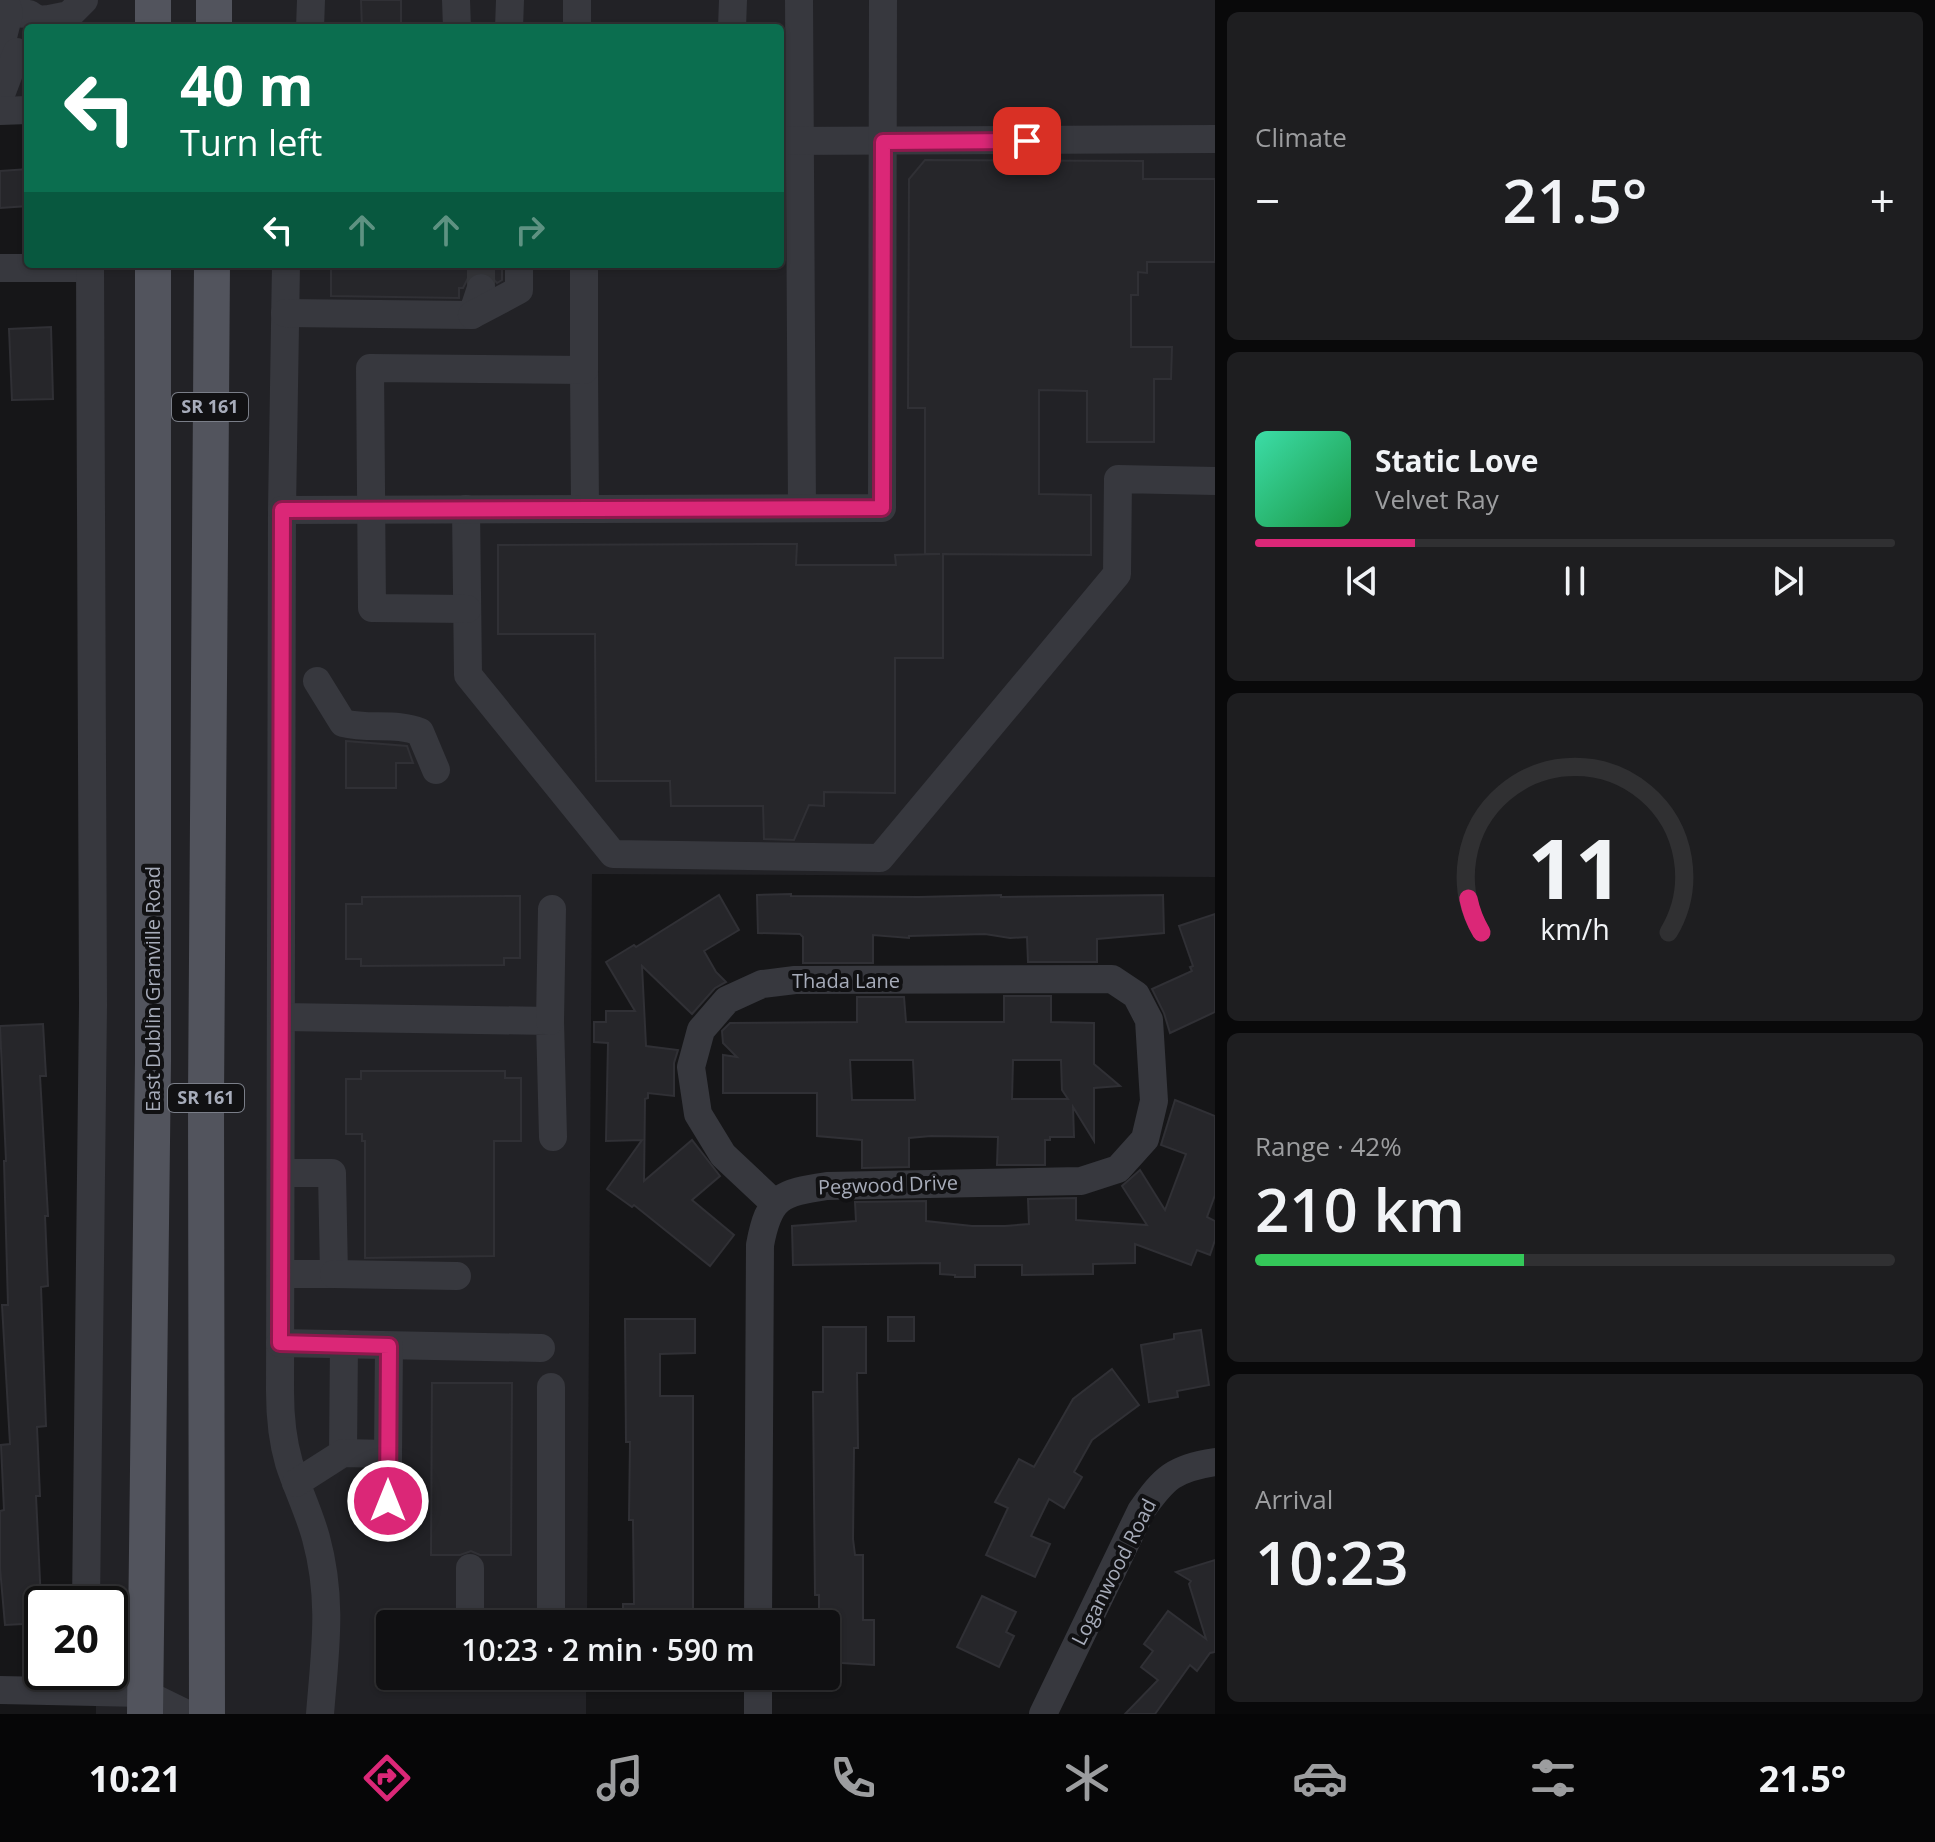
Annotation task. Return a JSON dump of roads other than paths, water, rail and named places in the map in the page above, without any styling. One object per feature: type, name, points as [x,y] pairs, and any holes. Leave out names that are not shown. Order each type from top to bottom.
[{"type":"main road","points":[[153,0],[153,24]]},
{"type":"main road","points":[[214,0],[214,24]]},
{"type":"main road","name":"East Dublin Granville Road","points":[[145,1704],[153,1061],[153,268]]},
{"type":"main road","name":"SR 161","points":[[207,1714],[206,1082],[212,268]]},
{"type":"street","points":[[0,97],[21,7],[38,20],[59,18],[75,12],[84,0]]},
{"type":"street","points":[[310,24],[311,0]]},
{"type":"street","points":[[456,0],[457,24]]},
{"type":"street","points":[[509,24],[510,0]]},
{"type":"street","points":[[577,0],[577,24]]},
{"type":"street","points":[[732,24],[733,0]]},
{"type":"street","points":[[799,0],[790,141],[802,508]]},
{"type":"street","points":[[282,510],[882,508],[883,0]]},
{"type":"street","points":[[0,111],[24,110]]},
{"type":"street","points":[[790,141],[1215,139]]},
{"type":"street","points":[[0,268],[24,267]]},
{"type":"street","points":[[86,1586],[93,1005],[90,268]]},
{"type":"street","points":[[286,268],[282,510],[281,1424],[296,1483],[316,1538],[325,1585],[328,1633],[320,1714]]},
{"type":"street","points":[[285,313],[472,315],[519,290],[519,268]]},
{"type":"street","points":[[584,268],[585,508]]},
{"type":"street","points":[[472,315],[481,288]]},
{"type":"street","points":[[467,609],[372,608],[370,368],[584,370]]},
{"type":"street","points":[[466,509],[468,675],[613,854],[880,858],[1117,574],[1118,479],[1215,481]]},
{"type":"street","points":[[317,681],[343,723],[356,727],[408,727],[420,732],[436,770]]},
{"type":"street","points":[[552,909],[550,1021],[553,1137]]},
{"type":"street","name":"Thada Lane","points":[[774,1203],[723,1155],[698,1114],[691,1067],[701,1030],[727,1000],[762,984],[795,980],[1112,979],[1136,995],[1149,1020],[1153,1064]]},
{"type":"street","points":[[282,1017],[550,1021]]},
{"type":"street","name":"Pegwood Drive","points":[[774,1203],[792,1191],[827,1186],[1081,1181],[1118,1169],[1145,1139],[1154,1101],[1153,1064]]},
{"type":"street","points":[[281,1173],[332,1173],[334,1274]]},
{"type":"street","points":[[758,1610],[760,1245],[764,1221],[774,1203]]},
{"type":"street","points":[[281,1274],[457,1276]]},
{"type":"street","points":[[280,1343],[541,1348]]},
{"type":"street","points":[[343,1453],[344,1344]]},
{"type":"street","points":[[388,1525],[389,1346]]},
{"type":"street","points":[[551,1387],[551,1610]]},
{"type":"street","points":[[296,1483],[343,1453],[388,1454]]},
{"type":"street","name":"Loganwood Road","points":[[1043,1714],[1141,1511],[1160,1484],[1189,1466],[1215,1462]]},
{"type":"street","points":[[470,1568],[470,1610]]},
{"type":"street","points":[[0,1690],[85,1693],[187,1714]]},
{"type":"street","points":[[758,1690],[758,1714]]},
{"type":"tunnel","points":[[481,268],[481,288]]}]
